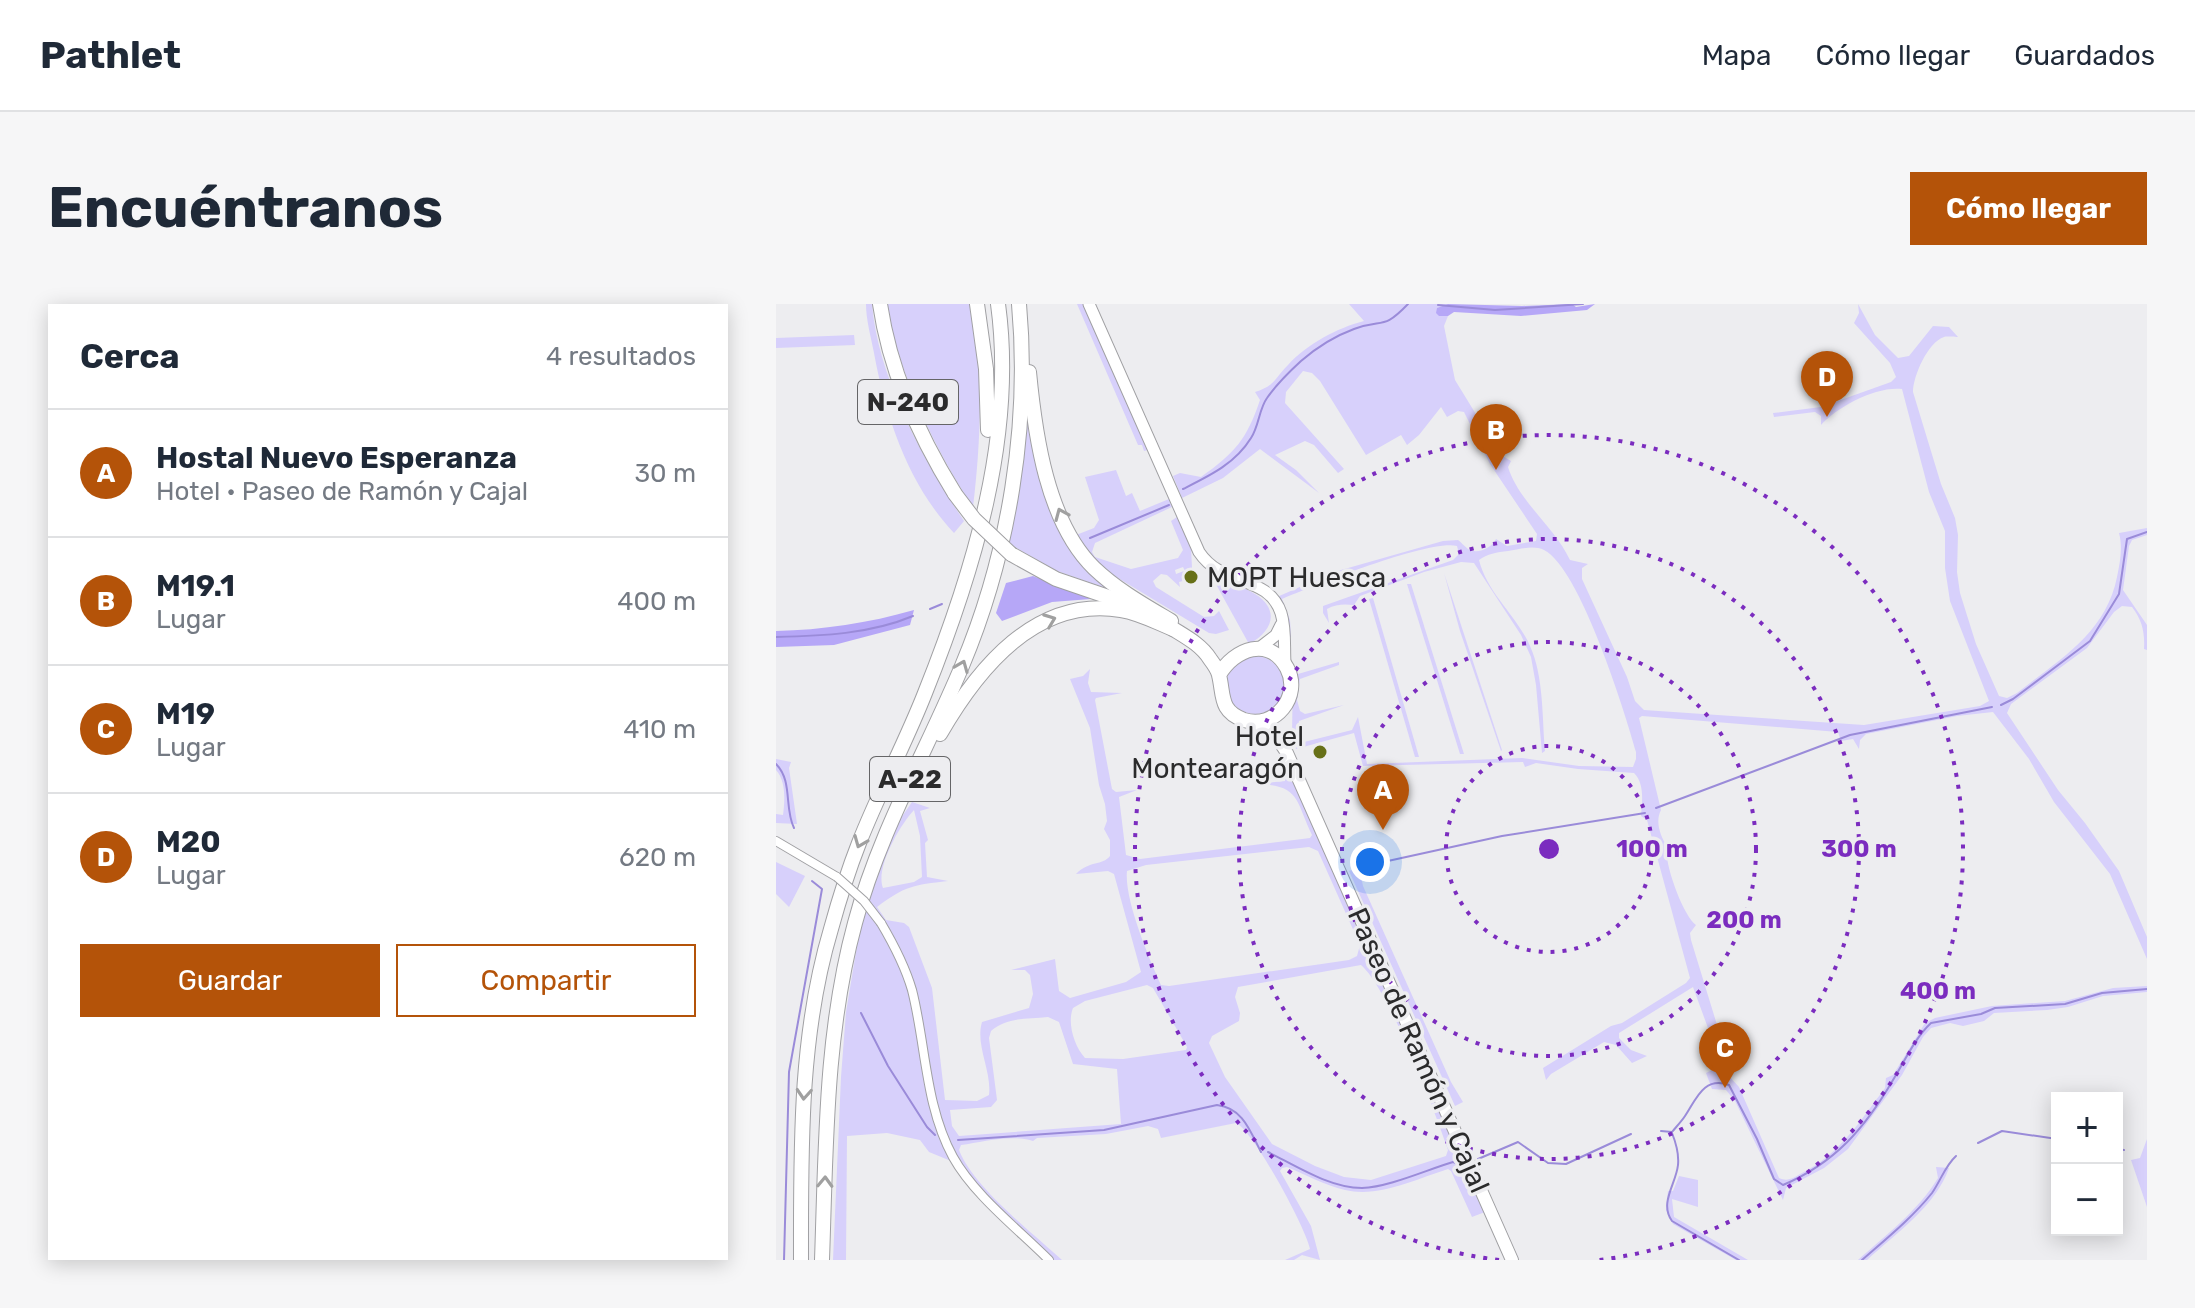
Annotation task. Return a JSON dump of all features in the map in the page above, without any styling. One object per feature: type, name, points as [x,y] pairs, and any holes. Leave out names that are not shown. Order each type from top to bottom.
[{"type":"highway","name":"N-240","points":[[880,304],[886,338],[927,446],[955,494],[974,519],[1011,554],[1056,579],[1140,607],[1212,653]]},
{"type":"highway","points":[[977,304],[989,417],[979,534]]},
{"type":"highway","name":"A-22","points":[[801,1260],[805,1072],[823,958],[859,843],[926,693],[979,534],[998,423],[1001,374],[998,304]]},
{"type":"highway","points":[[1020,304],[1038,441],[1064,522],[1077,547],[1093,567],[1120,590],[1174,626]]},
{"type":"highway","name":"A-22","points":[[822,1260],[827,1108],[835,1022],[855,922],[908,782],[963,664],[983,609],[1005,525],[1015,470],[1020,408],[1020,304]]},
{"type":"highway","points":[[835,1022],[858,918],[890,835],[935,742],[985,668],[1032,627],[1085,610],[1118,609],[1174,626]]},
{"type":"highway","points":[[1258,649],[1268,651],[1285,663],[1292,683],[1287,703],[1276,715],[1253,721],[1228,709],[1220,692],[1219,675],[1212,653],[1258,649]]},
{"type":"highway","points":[[1219,675],[1238,653]]},
{"type":"main road","points":[[1287,703],[1281,721],[1281,734],[1287,753]]},
{"type":"main road","points":[[1253,721],[1275,735],[1287,753]]},
{"type":"main road","name":"Paseo de Ramón y Cajal","points":[[1287,753],[1512,1260]]},
{"type":"street","points":[[1089,304],[1199,552],[1220,573],[1264,590],[1278,607],[1285,663]]},
{"type":"street","points":[[1258,649],[1276,635],[1282,620]]},
{"type":"street","points":[[776,841],[837,877],[864,901],[881,923],[911,986],[934,1106],[953,1158],[971,1183],[1049,1260]]},
{"type":"shaded area","points":[[866,304],[872,304],[883,361],[905,417],[933,472],[964,521],[954,533],[924,493],[892,426],[879,377]]},
{"type":"shaded area","points":[[886,304],[970,304],[978,355],[980,406],[973,507],[945,461],[920,410],[900,357]]},
{"type":"shaded area","points":[[1077,304],[1084,304],[1148,450],[1144,451],[1142,445],[1138,445]]},
{"type":"shaded area","points":[[1349,304],[1448,304],[1438,308],[1439,316],[1448,316],[1444,326],[1455,380],[1501,455],[1511,461],[1508,467],[1520,492],[1570,560],[1588,564],[1582,568],[1582,579],[1635,701],[1644,710],[1864,725],[1980,706],[1989,701],[1950,601],[1945,568],[1945,531],[1929,492],[1902,389],[1869,394],[1837,411],[1821,425],[1821,416],[1815,412],[1774,417],[1773,413],[1821,407],[1891,382],[1896,377],[1890,363],[1854,323],[1859,313],[1858,304],[1875,335],[1898,358],[1909,356],[1933,326],[1949,327],[1958,337],[1944,337],[1932,345],[1919,369],[1913,392],[1941,484],[1955,518],[1960,593],[1976,644],[1999,696],[2007,698],[2017,693],[2064,657],[2092,630],[2103,614],[2117,577],[2121,550],[2119,533],[2147,528],[2147,535],[2132,540],[2129,546],[2123,590],[2147,625],[2147,650],[2144,649],[2138,617],[2132,607],[2122,606],[2087,648],[2011,704],[2007,713],[2058,790],[2119,871],[2147,937],[2147,959],[2110,874],[2054,802],[2029,759],[1993,712],[1866,734],[1860,740],[1859,749],[1853,739],[1841,741],[1838,732],[1639,718],[1661,810],[1659,828],[1667,846],[1675,888],[1685,911],[1696,925],[1690,933],[1691,940],[1725,1051],[1728,1075],[1739,1087],[1779,1178],[1796,1176],[1838,1146],[1885,1088],[1886,1078],[1893,1075],[1925,1023],[1992,1006],[2065,1001],[2113,988],[2147,986],[2147,992],[2103,996],[2047,1010],[1994,1013],[1984,1021],[1963,1026],[1950,1023],[1931,1028],[1902,1075],[1848,1149],[1824,1168],[1786,1188],[1783,1200],[1735,1101],[1726,1090],[1712,1089],[1706,1073],[1714,1069],[1716,1055],[1693,987],[1619,1033],[1619,1038],[1631,1050],[1647,1056],[1632,1063],[1616,1045],[1604,1042],[1546,1080],[1543,1068],[1611,1026],[1622,1023],[1690,978],[1647,820],[1641,816],[1642,793],[1638,777],[1634,773],[1536,763],[1525,767],[1523,762],[1363,766],[1354,733],[1296,749],[1292,734],[1293,672],[1298,674],[1339,662],[1339,665],[1300,679],[1297,700],[1300,711],[1305,714],[1344,705],[1299,721],[1298,734],[1304,742],[1352,730],[1358,717],[1367,764],[1522,758],[1579,766],[1633,767],[1636,752],[1622,706],[1586,611],[1572,584],[1558,562],[1544,550],[1526,548],[1496,553],[1479,560],[1489,583],[1524,635],[1535,658],[1542,698],[1545,751],[1542,753],[1531,657],[1521,635],[1474,563],[1461,562],[1424,572],[1360,596],[1354,605],[1330,607],[1327,609],[1329,623],[1323,613],[1323,606],[1453,560],[1459,554],[1457,546],[1397,556],[1282,599],[1290,620],[1291,637],[1287,637],[1277,597],[1334,572],[1443,541],[1458,540],[1468,549],[1480,551],[1496,539],[1507,546],[1536,541],[1537,534],[1490,464],[1464,412],[1458,411],[1447,417],[1441,407],[1407,445],[1401,435],[1366,455],[1320,381],[1312,373],[1303,371],[1286,392],[1285,403],[1344,469],[1338,473],[1314,445],[1305,441],[1275,455],[1319,493],[1260,449],[1223,478],[1182,498],[1173,476],[1180,473],[1201,477],[1223,460],[1245,435],[1255,414],[1260,400],[1255,392],[1271,384],[1313,344],[1333,332],[1364,321]]},
{"type":"shaded area","points":[[1448,304],[1572,304],[1576,307],[1595,304],[1587,310],[1521,316],[1454,312],[1439,316],[1436,313],[1437,308]]},
{"type":"shaded area","points":[[854,335],[855,345],[776,348],[776,338]]},
{"type":"shaded area","points":[[1026,384],[1047,495],[1114,591],[1057,571],[1006,542]]},
{"type":"shaded area","points":[[1116,470],[1126,496],[1132,493],[1140,511],[1169,499],[1172,507],[1095,543],[1092,552],[1095,557],[1131,569],[1178,558],[1183,550],[1171,521],[1177,517],[1191,547],[1192,568],[1175,570],[1176,574],[1184,571],[1187,580],[1179,582],[1180,587],[1167,575],[1161,574],[1153,581],[1156,587],[1204,617],[1214,616],[1219,611],[1229,630],[1209,633],[1094,561],[1076,535],[1094,528],[1099,520],[1085,477]]},
{"type":"shaded area","points":[[1444,573],[1502,750],[1501,751],[1460,631]]},
{"type":"shaded area","points":[[1033,576],[1091,599],[1052,602],[1002,621],[996,613],[1006,583]]},
{"type":"shaded area","points":[[1212,577],[1250,591],[1263,600],[1271,614],[1268,627],[1257,639],[1249,644]]},
{"type":"shaded area","points":[[1407,584],[1411,584],[1464,754],[1460,754]]},
{"type":"shaded area","points":[[1373,598],[1419,757],[1415,757],[1369,599]]},
{"type":"shaded area","points":[[914,610],[910,625],[834,645],[776,647],[776,631],[845,625]]},
{"type":"shaded area","points":[[1255,656],[1275,665],[1284,685],[1275,705],[1255,714],[1235,705],[1226,685],[1235,665]]},
{"type":"shaded area","points":[[1090,669],[1088,683],[1091,692],[1122,693],[1095,700],[1112,789],[1116,792],[1137,790],[1119,797],[1126,855],[1140,859],[1310,838],[1312,835],[1298,803],[1289,791],[1256,784],[1285,781],[1285,778],[1296,784],[1485,1212],[1472,1217],[1448,1169],[1384,1190],[1358,1192],[1330,1185],[1287,1167],[1282,1168],[1280,1171],[1311,1226],[1320,1260],[1302,1255],[1294,1260],[1285,1260],[1310,1249],[1266,1160],[1236,1123],[1161,1138],[1158,1129],[1148,1126],[1106,1134],[1037,1138],[1033,1141],[1006,1138],[961,1145],[959,1150],[966,1164],[990,1194],[1062,1260],[1046,1260],[951,1161],[929,1152],[920,1140],[887,1133],[847,1136],[846,1260],[833,1260],[846,1012],[859,934],[888,837],[912,802],[930,808],[920,811],[928,840],[925,843],[927,877],[948,881],[910,888],[877,907],[886,920],[909,927],[932,988],[945,1100],[977,1101],[989,1095],[980,1031],[982,1022],[1029,1008],[1033,994],[1030,975],[1025,970],[1011,970],[1055,959],[1059,991],[1070,998],[1126,982],[1141,972],[1114,874],[1108,871],[1076,874],[1110,856],[1110,840],[1104,829],[1107,821],[1105,804],[1090,728],[1070,679],[1083,676]],"holes":[[[914,810],[920,836],[922,877],[914,882],[883,888],[882,869]],[[1309,847],[1318,851],[1360,945],[1357,956],[1349,960],[1161,985],[1138,928],[1127,883],[1127,871],[1146,865]],[[1361,965],[1385,999],[1410,1052],[1448,1150],[1446,1156],[1371,1180],[1344,1177],[1272,1144],[1225,1077],[1209,1043],[1212,1036],[1239,1021],[1235,997],[1238,987]],[[1147,985],[1153,988],[1186,1050],[1123,1059],[1085,1058],[1071,1027],[1073,1008],[1085,1001]],[[1048,1017],[1059,1022],[1073,1064],[1117,1069],[1121,1124],[959,1136],[952,1126],[950,1110],[991,1107],[997,1100],[989,1038],[997,1026],[1011,1021]]]},
{"type":"shaded area","points":[[776,759],[791,762],[789,768],[797,824],[776,823],[776,814],[783,815],[784,797]]},
{"type":"shaded area","points":[[776,862],[805,876],[789,907],[776,894]]},
{"type":"shaded area","points":[[1361,867],[1366,869],[1361,876],[1363,886],[1451,1082],[1463,1102],[1455,1106],[1349,871]]},
{"type":"shaded area","points":[[2147,1139],[2147,1207],[2131,1160],[2140,1158]]},
{"type":"shaded area","points":[[1936,1167],[1949,1168],[1925,1207],[1867,1260],[1858,1260],[1921,1201],[1938,1178]]},
{"type":"shaded area","points":[[1679,1176],[1698,1180],[1698,1207],[1672,1199],[1674,1217],[1748,1260],[1736,1260],[1673,1224],[1666,1210],[1668,1191],[1673,1191]]},
{"type":"waterway","points":[[1183,489],[1221,468],[1245,447],[1254,433],[1267,398],[1307,356],[1347,332],[1387,321],[1408,304]]},
{"type":"waterway","points":[[1438,305],[1495,310],[1583,304]]},
{"type":"waterway","points":[[1090,538],[1169,505]]},
{"type":"waterway","points":[[2001,705],[2090,641],[2119,594],[2127,539],[2147,532]]},
{"type":"waterway","points":[[930,609],[942,604]]},
{"type":"waterway","points":[[776,637],[863,630],[913,616]]},
{"type":"waterway","points":[[1656,808],[1850,735],[1992,707]]},
{"type":"waterway","points":[[776,764],[785,778],[794,828]]},
{"type":"waterway","points":[[1365,866],[1502,836],[1645,813]]},
{"type":"waterway","points":[[784,1260],[789,1072],[822,889],[812,881]]},
{"type":"waterway","points":[[1672,1132],[1701,1091],[1713,1084],[1729,1085],[1774,1179],[1783,1185],[1818,1166],[1860,1129],[1931,1023],[1981,1014],[1995,1008],[2065,1004],[2102,993],[2147,989]]},
{"type":"waterway","points":[[861,1013],[888,1066],[935,1135]]},
{"type":"waterway","points":[[958,1140],[1104,1130],[1217,1105],[1239,1116],[1261,1152]]},
{"type":"waterway","points":[[1661,1131],[1672,1132]]},
{"type":"waterway","points":[[1978,1143],[2002,1131],[2051,1138]]},
{"type":"waterway","points":[[1672,1133],[1678,1161],[1668,1200],[1668,1214],[1672,1221],[1739,1260]]},
{"type":"waterway","points":[[1478,1159],[1518,1142],[1548,1163],[1566,1164],[1631,1134]]},
{"type":"waterway","points":[[1268,1152],[1326,1180],[1362,1188],[1396,1181],[1453,1162],[1461,1165]]},
{"type":"waterway","points":[[1862,1260],[1924,1202],[1956,1156]]},
{"type":"place","name":"M20","points":[[1827,417]]},
{"type":"place","name":"M19.1","points":[[1496,470]]},
{"type":"place","name":"MOPT Huesca","points":[[1191,577]]},
{"type":"place","name":"Hotel Montearagón","points":[[1320,752]]},
{"type":"place","name":"Hostal Nuevo Esperanza","points":[[1383,830]]},
{"type":"place","name":"M19","points":[[1725,1088]]}]
